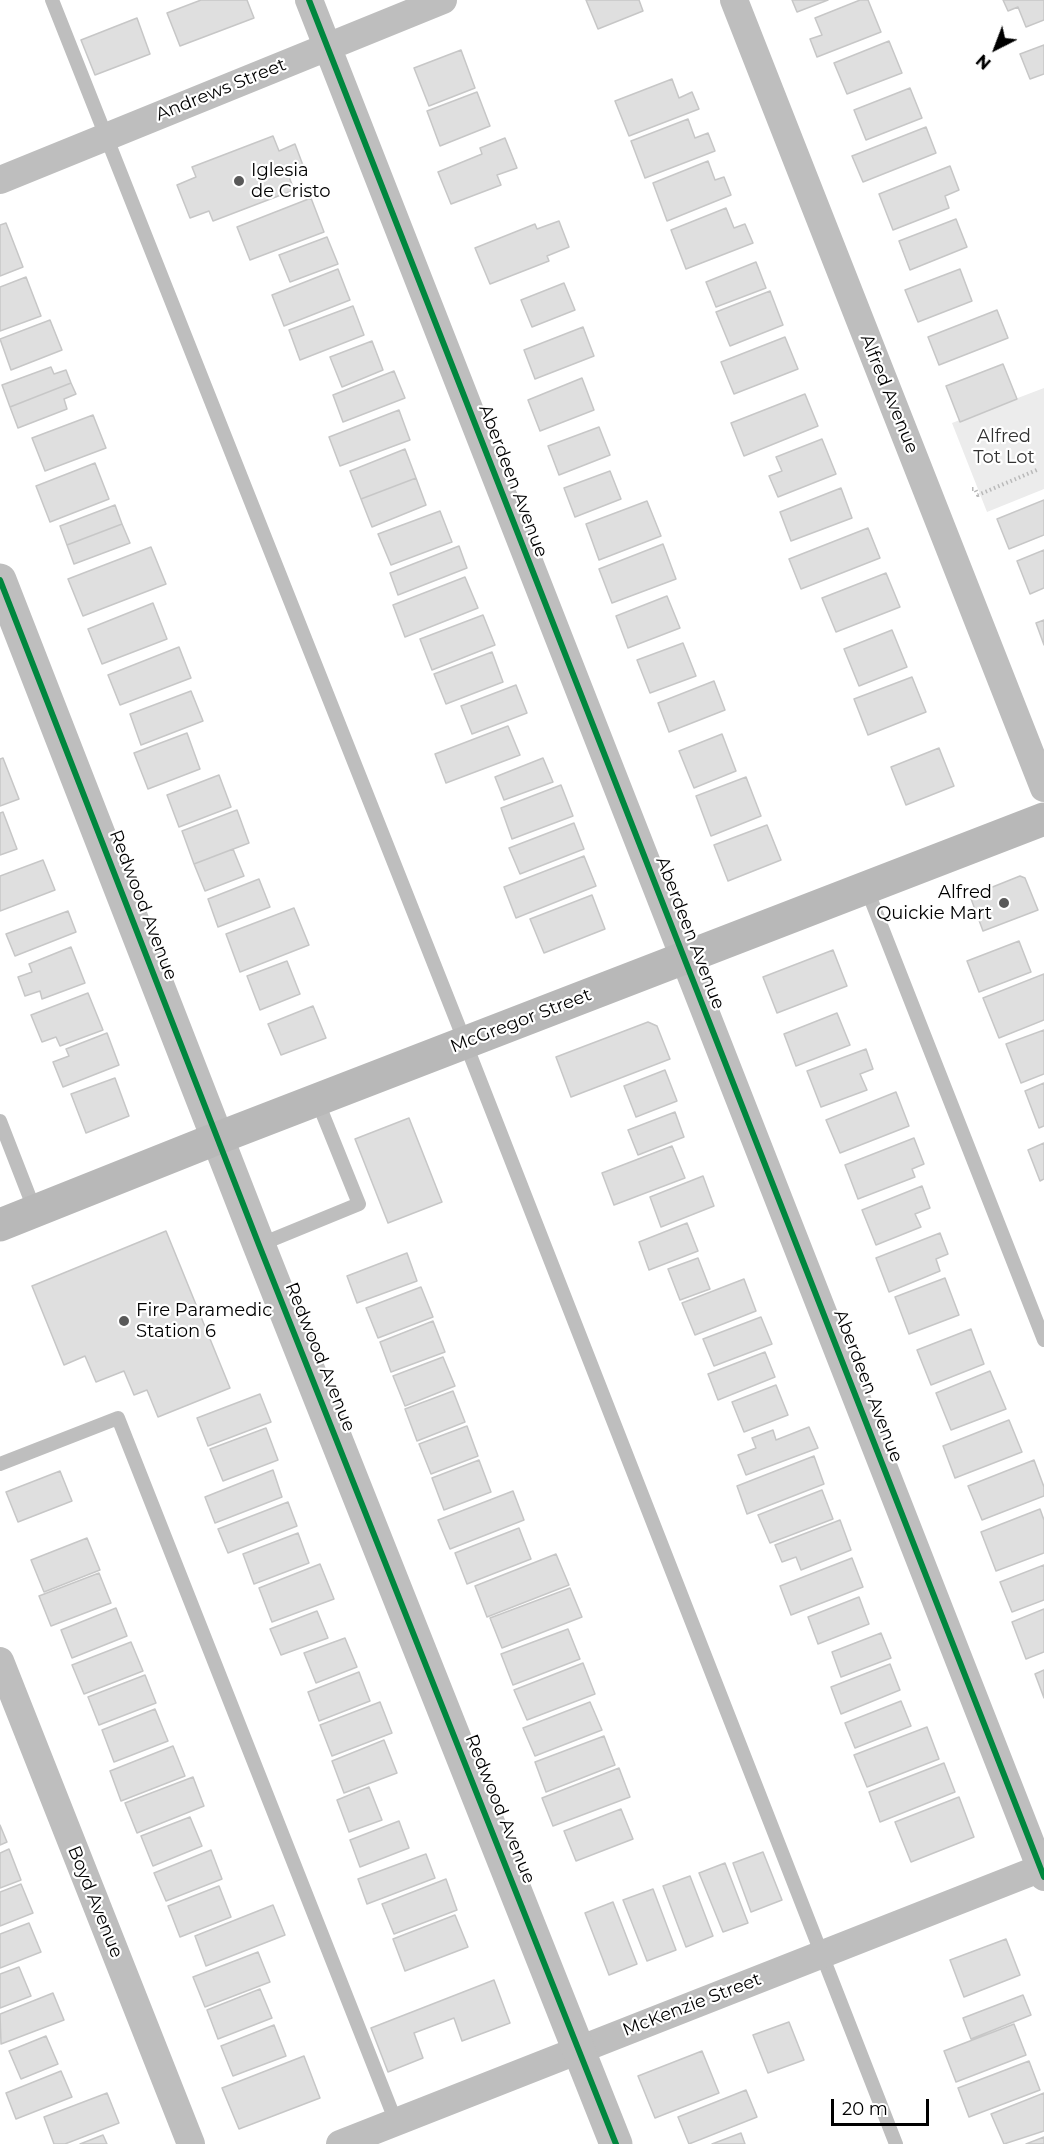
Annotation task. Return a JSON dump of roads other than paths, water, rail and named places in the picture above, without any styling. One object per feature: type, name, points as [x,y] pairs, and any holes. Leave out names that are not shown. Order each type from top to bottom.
[{"type":"main road","name":"McGregor Street","points":[[0,1225],[218,1137],[1044,819]]},
{"type":"street","name":"Aberdeen Avenue","points":[[309,0],[1043,1871]]},
{"type":"street","name":"Andrews Street","points":[[0,180],[442,0]]},
{"type":"street","name":"Alfred Avenue","points":[[734,0],[1044,788]]},
{"type":"street","name":"Redwood Avenue","points":[[0,580],[259,1245],[616,2144]]},
{"type":"street","name":"Boyd Avenue","points":[[0,1661],[191,2144]]},
{"type":"street","name":"McKenzie Street","points":[[340,2144],[579,2049],[1043,1871]]},
{"type":"lane","points":[[52,0],[465,1042],[896,2144]]},
{"type":"lane","points":[[866,887],[1044,1340]]},
{"type":"lane","points":[[259,1245],[358,1204],[317,1099]]},
{"type":"lane","points":[[0,1121],[35,1211]]},
{"type":"lane","points":[[0,1464],[118,1418],[396,2122]]},
{"type":"place","name":"Iglesia de Cristo","points":[[239,181]]},
{"type":"place","name":"Alfred Quickie Mart","points":[[1004,903]]},
{"type":"place","name":"Fire Paramedic Station 6","points":[[124,1321]]},
{"type":"park label","name":"Alfred Tot Lot","points":[[1004,447]]}]
